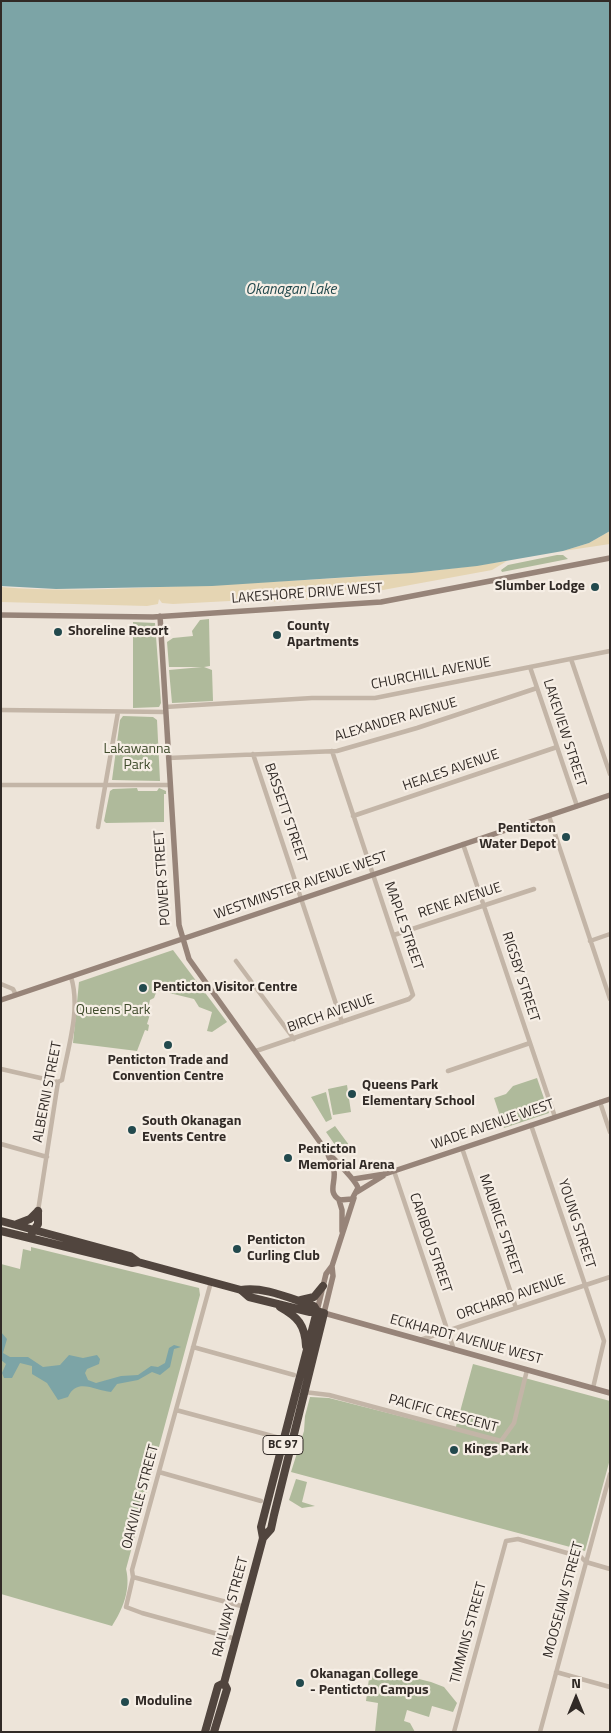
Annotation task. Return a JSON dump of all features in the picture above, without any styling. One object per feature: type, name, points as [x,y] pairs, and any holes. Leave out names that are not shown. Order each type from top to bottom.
[{"type":"highway","points":[[12,1224],[25,1222],[38,1211]]},
{"type":"highway","points":[[1,1227],[27,1234],[36,1230],[38,1211]]},
{"type":"highway","name":"ECKHARDT AVENUE WEST","points":[[1,1222],[134,1257],[138,1262]]},
{"type":"highway","name":"ECKHARDT AVENUE WEST","points":[[1,1232],[132,1264],[138,1262],[241,1290],[249,1296],[310,1312],[320,1312]]},
{"type":"highway","points":[[296,1300],[314,1297],[323,1286]]},
{"type":"highway","name":"ECKHARDT AVENUE WEST","points":[[241,1290],[251,1288],[296,1300],[314,1306],[320,1312]]},
{"type":"highway","points":[[272,1302],[298,1318],[305,1332],[306,1351]]},
{"type":"highway","name":"RAILWAY STREET","points":[[214,1732],[227,1689],[224,1683],[263,1538],[262,1527],[306,1351],[320,1312]]},
{"type":"highway","name":"RAILWAY STREET","points":[[263,1538],[270,1529],[272,1522],[304,1392],[320,1312]]},
{"type":"highway","name":"RAILWAY STREET","points":[[205,1732],[218,1686],[224,1683]]},
{"type":"street","name":"LAKESHORE DRIVE WEST","points":[[1,615],[160,616],[386,602],[610,558]]},
{"type":"street","name":"POWER STREET","points":[[160,616],[178,925],[181,939],[189,959],[327,1152],[352,1178]]},
{"type":"street","name":"CHURCHILL AVENUE","points":[[1,710],[118,712],[312,698],[375,698],[610,651]]},
{"type":"street","points":[[571,659],[610,774]]},
{"type":"street","name":"LAKEVIEW STREET","points":[[530,667],[577,806]]},
{"type":"street","name":"ALEXANDER AVENUE","points":[[168,758],[332,751],[417,728],[536,688]]},
{"type":"street","points":[[98,826],[118,712]]},
{"type":"street","name":"HEALES AVENUE","points":[[353,816],[556,747]]},
{"type":"street","name":"MAPLE STREET","points":[[332,751],[394,935],[412,995]]},
{"type":"street","name":"BASSETT STREET","points":[[253,754],[342,1022]]},
{"type":"street","points":[[1,785],[170,785]]},
{"type":"street","name":"WESTMINSTER AVENUE WEST","points":[[1,1000],[610,795]]},
{"type":"street","points":[[549,816],[610,999]]},
{"type":"street","name":"RIGSBY STREET","points":[[463,844],[555,1117]]},
{"type":"street","name":"RENE AVENUE","points":[[394,935],[534,888]]},
{"type":"street","points":[[590,941],[610,934]]},
{"type":"street","points":[[236,961],[294,1039]]},
{"type":"street","name":"ALBERNI STREET","points":[[38,1211],[58,1082],[62,1080],[75,1004],[71,977]]},
{"type":"street","points":[[1,984],[13,989],[16,995]]},
{"type":"street","name":"BIRCH AVENUE","points":[[256,1051],[409,1000],[412,995]]},
{"type":"street","points":[[448,1071],[530,1043]]},
{"type":"street","points":[[1,1069],[58,1082]]},
{"type":"street","name":"WADE AVENUE WEST","points":[[352,1178],[394,1172],[610,1099]]},
{"type":"street","points":[[600,1102],[610,1132]]},
{"type":"street","name":"YOUNG STREET","points":[[531,1125],[604,1341],[593,1388]]},
{"type":"street","points":[[1,1144],[47,1157]]},
{"type":"street","name":"MAURICE STREET","points":[[462,1148],[516,1308]]},
{"type":"street","name":"POWER STREET","points":[[327,1152],[334,1172],[334,1181]]},
{"type":"street","name":"CARIBOU STREET","points":[[394,1172],[454,1350]]},
{"type":"street","name":"WADE AVENUE WEST","points":[[356,1194],[385,1174]]},
{"type":"street","points":[[320,1312],[326,1274],[332,1266],[342,1232],[342,1210],[339,1200],[332,1192],[334,1181],[341,1176],[352,1178],[357,1184],[356,1194],[345,1229],[342,1232]]},
{"type":"street","points":[[339,1200],[348,1200],[356,1194]]},
{"type":"street","points":[[320,1312],[333,1276],[332,1266]]},
{"type":"street","name":"ORCHARD AVENUE","points":[[419,1341],[610,1276]]},
{"type":"street","name":"OAKVILLE STREET","points":[[211,1282],[132,1570],[133,1577],[126,1607],[142,1614],[236,1639]]},
{"type":"street","name":"ECKHARDT AVENUE WEST","points":[[320,1312],[610,1393]]},
{"type":"street","points":[[193,1347],[294,1374]]},
{"type":"street","name":"PACIFIC CRESCENT","points":[[304,1392],[329,1395],[501,1441],[514,1423],[527,1370]]},
{"type":"street","points":[[176,1410],[276,1437]]},
{"type":"street","points":[[159,1472],[261,1502]]},
{"type":"street","name":"MOOSEJAW STREET","points":[[540,1732],[610,1474]]},
{"type":"street","name":"TIMMINS STREET","points":[[454,1732],[506,1541],[518,1539],[581,1557],[586,1562]]},
{"type":"street","points":[[586,1562],[610,1569]]},
{"type":"street","points":[[133,1577],[245,1607]]},
{"type":"street","points":[[556,1672],[610,1687]]},
{"type":"green space","points":[[563,555],[568,559],[502,572],[501,570],[508,565]]},
{"type":"green space","points":[[209,619],[210,666],[204,667],[212,670],[213,701],[172,703],[169,670],[202,667],[169,667],[167,642],[173,638],[193,636],[192,631],[200,620]]},
{"type":"green space","name":"Lakawanna Park","points":[[133,622],[155,623],[161,703],[159,707],[133,708]]},
{"type":"green space","name":"Lakawanna Park","points":[[123,716],[153,717],[157,720],[160,781],[112,780],[120,720]]},
{"type":"green space","name":"Lakawanna Park","points":[[137,788],[138,791],[157,791],[159,788],[166,791],[166,794],[164,794],[164,822],[106,823],[104,821],[110,791],[113,789]]},
{"type":"green space","name":"Queens Park","points":[[173,950],[227,1022],[212,1032],[207,1031],[212,1012],[199,1007],[194,999],[157,990],[154,998],[150,1000],[148,1009],[151,1011],[147,1024],[149,1025],[148,1031],[145,1030],[137,1051],[73,1043],[79,982]]},
{"type":"green space","points":[[537,1078],[549,1113],[504,1128],[494,1098],[506,1094],[513,1086]]},
{"type":"green space","points":[[347,1085],[351,1112],[333,1115],[328,1089]]},
{"type":"green space","points":[[326,1092],[332,1119],[326,1122],[311,1097]]},
{"type":"green space","points":[[335,1126],[352,1149],[342,1155],[326,1132]]},
{"type":"green space","points":[[31,1247],[199,1288],[200,1295],[126,1569],[127,1591],[125,1599],[120,1613],[112,1626],[1,1594],[1,1264],[20,1269],[23,1249],[31,1251]]},
{"type":"green space","name":"Kings Park","points":[[473,1364],[610,1401],[610,1459],[585,1551],[291,1472],[304,1431],[305,1416],[310,1397],[329,1398],[455,1430]]},
{"type":"green space","points":[[296,1479],[307,1482],[302,1502],[315,1506],[302,1508],[289,1500]]},
{"type":"green space","points":[[370,1671],[403,1675],[431,1682],[444,1687],[457,1703],[453,1712],[432,1706],[429,1717],[407,1710],[404,1721],[410,1723],[415,1732],[375,1732],[378,1703],[366,1701]]},
{"type":"sand","points":[[610,531],[610,544],[563,551],[589,543]]},
{"type":"sand","points":[[507,561],[492,570],[372,592],[347,590],[320,594],[300,591],[264,594],[249,600],[173,604],[162,603],[159,599],[158,604],[147,606],[1,602],[1,587],[28,589],[112,589],[295,580],[401,574]]},
{"type":"sand","points":[[298,594],[314,596],[314,599],[251,603],[265,597],[266,599],[294,595],[295,597]]},
{"type":"water","name":"Okanagan Lake","points":[[1,1],[610,1],[610,531],[589,543],[563,551],[477,566],[412,573],[212,586],[56,589],[1,586]]},
{"type":"water","points":[[1,1332],[7,1339],[3,1353],[10,1357],[28,1357],[43,1367],[60,1365],[69,1355],[83,1358],[97,1355],[100,1359],[99,1364],[87,1369],[85,1373],[88,1380],[96,1383],[121,1376],[138,1375],[151,1366],[158,1367],[165,1363],[169,1348],[174,1345],[181,1347],[174,1349],[170,1367],[160,1375],[152,1372],[138,1380],[117,1384],[111,1392],[82,1386],[72,1391],[68,1397],[58,1400],[47,1383],[32,1374],[32,1366],[20,1363],[12,1378],[4,1378],[2,1373],[6,1364],[1,1360]]},
{"type":"place","name":"Slumber Lodge","points":[[595,587]]},
{"type":"place","name":"Shoreline Resort","points":[[58,632]]},
{"type":"place","name":"County Apartments","points":[[277,635]]},
{"type":"place","name":"Penticton Water Depot","points":[[566,837]]},
{"type":"place","name":"Penticton Visitor Centre","points":[[143,988]]},
{"type":"place","name":"Penticton Trade and Convention Centre","points":[[168,1045]]},
{"type":"place","name":"Queens Park Elementary School","points":[[352,1094]]},
{"type":"place","name":"South Okanagan Events Centre","points":[[132,1130]]},
{"type":"place","name":"Penticton Memorial Arena","points":[[288,1158]]},
{"type":"place","name":"Penticton Curling Club","points":[[237,1249]]},
{"type":"place","name":"Kings Park","points":[[454,1450]]},
{"type":"place","name":"Okanagan College - Penticton Campus","points":[[300,1683]]},
{"type":"place","name":"Moduline","points":[[125,1702]]}]
